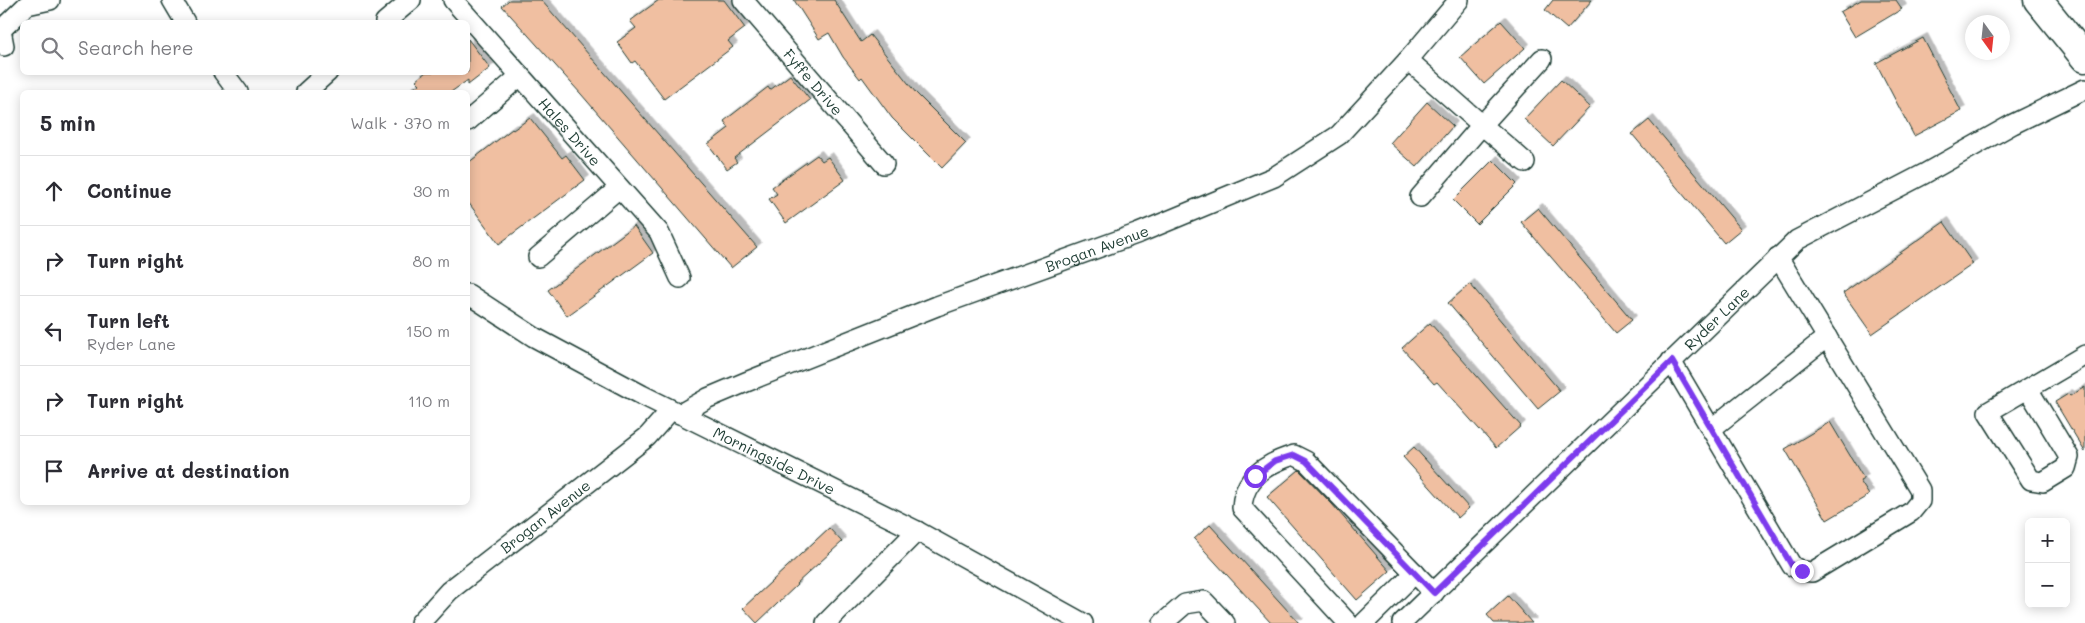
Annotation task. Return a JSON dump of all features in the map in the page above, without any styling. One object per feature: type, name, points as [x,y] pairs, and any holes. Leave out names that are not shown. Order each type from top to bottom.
[{"type":"highway","points":[[2038,0],[2085,58]]},
{"type":"street","points":[[4,46],[1,30],[27,5],[50,0]]},
{"type":"street","points":[[172,0],[184,20]]},
{"type":"street","points":[[387,20],[411,0]]},
{"type":"street","name":"Hales Drive","points":[[453,0],[659,232],[680,278]]},
{"type":"street","name":"Fyffe Drive","points":[[743,0],[884,164]]},
{"type":"street","name":"Brogan Avenue","points":[[420,623],[449,592],[647,437],[676,412],[937,306],[1139,233],[1274,176],[1338,135],[1408,60],[1460,0]]},
{"type":"street","points":[[1420,196],[1542,59]]},
{"type":"street","points":[[1408,60],[1525,162]]},
{"type":"street","points":[[225,75],[236,90]]},
{"type":"street","points":[[308,90],[325,75]]},
{"type":"street","points":[[470,119],[520,76]]},
{"type":"street","name":"Ryder Lane","points":[[1402,623],[1797,240],[1924,174],[2013,124],[2085,88]]},
{"type":"street","points":[[538,256],[619,188]]},
{"type":"street","points":[[1672,361],[1792,566],[1802,571],[1812,572],[1911,512],[1920,501],[1920,490],[1778,257]]},
{"type":"street","name":"Morningside Drive","points":[[470,295],[534,336],[676,412],[917,531],[1083,623]]},
{"type":"street","points":[[1711,429],[1827,337]]},
{"type":"street","points":[[2028,389],[2069,457],[2066,468],[2043,482],[2031,480],[1988,412],[2085,355]]},
{"type":"street","points":[[1348,623],[1242,508],[1243,494],[1255,476],[1275,461],[1294,455],[1306,461],[1434,593]]},
{"type":"street","points":[[826,623],[917,531]]},
{"type":"street","points":[[1364,623],[1414,573]]},
{"type":"street","points":[[1163,623],[1185,604],[1204,602],[1225,623]]},
{"type":"building","points":[[509,0],[541,0],[757,247],[731,268],[581,94],[502,6]]},
{"type":"building","points":[[659,0],[724,0],[745,28],[728,41],[733,47],[664,99],[635,61],[632,63],[617,42],[636,28],[630,21]]},
{"type":"building","points":[[794,0],[834,0],[861,42],[870,35],[916,93],[966,143],[942,168],[892,118],[862,77],[860,79],[843,57],[829,33],[819,39]]},
{"type":"building","points":[[1553,0],[1592,0],[1567,29],[1545,10]]},
{"type":"building","points":[[1861,0],[1896,0],[1902,9],[1855,37],[1840,12]]},
{"type":"building","points":[[1501,21],[1525,48],[1484,84],[1460,57]]},
{"type":"building","points":[[1923,38],[1961,111],[1914,136],[1876,63]]},
{"type":"building","points":[[470,42],[490,68],[468,85],[468,80],[454,90],[411,90],[420,84],[416,80],[422,75],[470,75]]},
{"type":"building","points":[[790,75],[810,100],[734,158],[737,162],[727,169],[708,144],[729,128],[724,121],[768,87],[770,90]]},
{"type":"building","points":[[1561,80],[1590,107],[1553,146],[1524,119]]},
{"type":"building","points":[[1427,102],[1453,126],[1417,167],[1390,143]]},
{"type":"building","points":[[530,118],[562,158],[566,155],[585,180],[499,244],[470,205],[470,161]]},
{"type":"building","points":[[1649,120],[1741,229],[1724,243],[1632,134]]},
{"type":"building","points":[[817,155],[822,161],[828,157],[845,180],[786,223],[769,199],[777,194],[772,187]]},
{"type":"building","points":[[1493,160],[1517,184],[1477,224],[1453,200]]},
{"type":"building","points":[[1538,208],[1632,320],[1616,333],[1521,222]]},
{"type":"building","points":[[1944,222],[1973,264],[1872,334],[1843,293]]},
{"type":"building","points":[[634,226],[653,253],[567,316],[548,290]]},
{"type":"building","points":[[1470,284],[1560,391],[1538,409],[1448,303]]},
{"type":"building","points":[[1430,323],[1521,426],[1496,448],[1437,382],[1434,384],[1402,348]]},
{"type":"building","points":[[2085,387],[2085,452],[2055,402]]},
{"type":"building","points":[[1830,422],[1864,479],[1860,481],[1869,495],[1827,520],[1785,449]]},
{"type":"building","points":[[1414,447],[1469,508],[1458,518],[1403,457]]},
{"type":"building","points":[[1299,470],[1332,504],[1390,571],[1357,600],[1267,497]]},
{"type":"building","points":[[1210,525],[1299,623],[1271,623],[1194,539]]},
{"type":"building","points":[[829,528],[842,542],[757,623],[743,608]]},
{"type":"building","points":[[1508,596],[1532,623],[1494,623],[1487,615]]},
{"type":"route","points":[[1255,476],[1275,461],[1294,455],[1306,461],[1434,593],[1672,361],[1792,566],[1802,571]]}]
